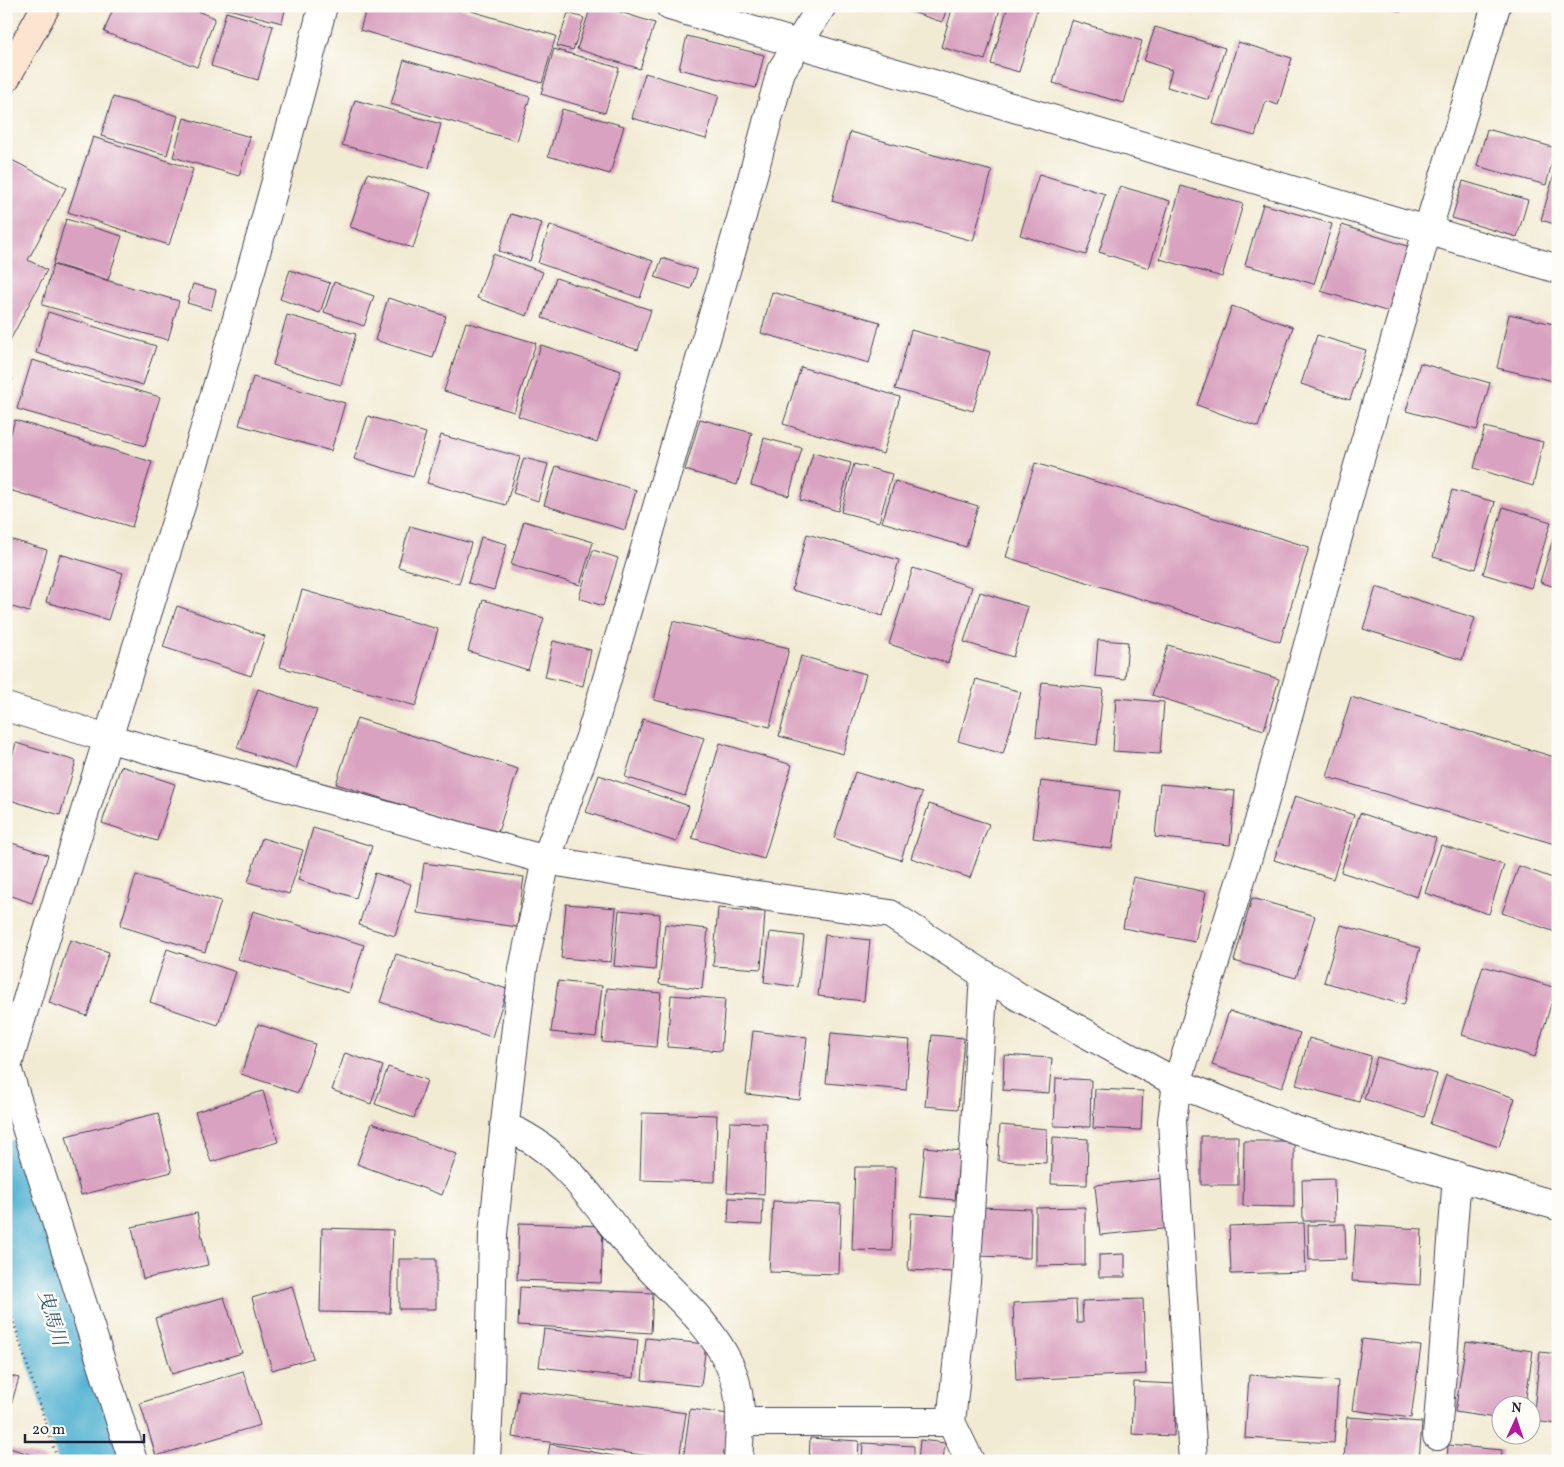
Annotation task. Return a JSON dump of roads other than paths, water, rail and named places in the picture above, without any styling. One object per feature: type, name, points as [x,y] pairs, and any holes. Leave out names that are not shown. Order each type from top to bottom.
[{"type":"street","points":[[6,78],[46,6]]},
{"type":"street","points":[[133,1461],[7,1070],[107,738],[204,431],[298,103],[323,6]]},
{"type":"street","points":[[670,6],[1558,269]]},
{"type":"street","points":[[486,1461],[493,1234],[504,1126],[524,969],[546,860],[593,728],[738,231],[781,71],[822,6]]},
{"type":"street","points":[[1193,1461],[1172,1120],[1177,1083],[1258,825],[1354,477],[1496,6]]},
{"type":"street","points":[[6,707],[107,738],[546,860],[749,894],[890,914],[1020,997],[1177,1083],[1294,1130],[1558,1206]]},
{"type":"street","points":[[970,1461],[951,1422],[966,1282],[984,974]]},
{"type":"street","points":[[504,1126],[526,1136],[551,1155],[578,1182],[623,1240],[699,1319],[717,1341],[730,1365],[739,1391],[741,1422],[738,1461]]},
{"type":"street","points":[[1437,1436],[1457,1176]]},
{"type":"street","points":[[741,1422],[951,1422]]},
{"type":"waterway","name":"曳馬川","points":[[6,1175],[95,1461]]}]
